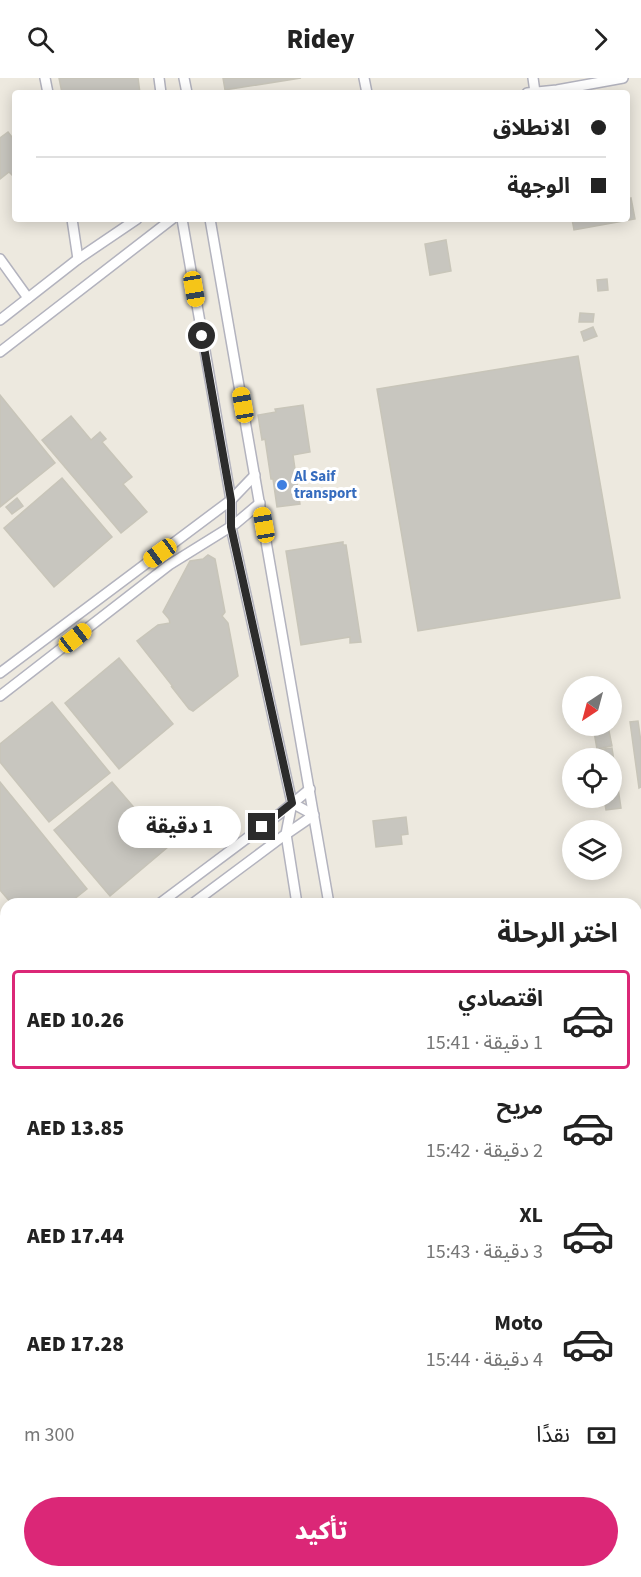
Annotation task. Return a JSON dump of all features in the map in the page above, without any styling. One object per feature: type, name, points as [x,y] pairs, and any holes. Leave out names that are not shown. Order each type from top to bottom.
[{"type":"street","points":[[555,78],[557,90],[623,78]]},
{"type":"street","points":[[72,222],[78,259]]},
{"type":"street","points":[[0,320],[78,259],[133,222]]},
{"type":"street","points":[[0,352],[168,222]]},
{"type":"street","points":[[183,222],[231,500],[231,527],[292,803],[286,834],[296,898]]},
{"type":"street","points":[[211,222],[328,898]]},
{"type":"street","points":[[0,259],[28,298]]},
{"type":"street","points":[[0,673],[231,500],[255,475]]},
{"type":"street","points":[[0,696],[169,566],[231,527],[260,503]]},
{"type":"street","points":[[167,898],[310,789]]},
{"type":"street","points":[[292,803],[314,814]]},
{"type":"street","points":[[200,898],[314,814]]},
{"type":"building","points":[[59,78],[138,78],[140,90],[61,90]]},
{"type":"building","points":[[223,78],[301,78],[225,90]]},
{"type":"building","points":[[8,132],[12,137],[12,175],[9,172],[0,179],[0,138]]},
{"type":"building","points":[[630,198],[635,219],[630,220]]},
{"type":"building","points":[[573,222],[618,222],[574,230]]},
{"type":"building","points":[[446,240],[451,271],[430,275],[425,244]]},
{"type":"building","points":[[607,279],[608,290],[598,291],[597,280]]},
{"type":"building","points":[[580,313],[594,314],[593,322],[579,322]]},
{"type":"building","points":[[593,327],[597,336],[584,341],[581,332]]},
{"type":"building","points":[[578,356],[620,598],[418,631],[377,389]]},
{"type":"building","points":[[0,395],[55,463],[0,507]]},
{"type":"building","points":[[303,405],[310,452],[293,455],[300,504],[277,507],[265,439],[262,440],[258,415],[276,412],[275,409]]},
{"type":"building","points":[[71,416],[91,440],[100,432],[106,439],[102,442],[132,477],[123,484],[147,512],[121,533],[42,440]]},
{"type":"building","points":[[62,478],[112,537],[54,587],[4,528]]},
{"type":"building","points":[[17,498],[23,506],[12,514],[6,507]]},
{"type":"building","points":[[343,542],[343,545],[346,545],[361,642],[350,643],[350,637],[301,645],[286,551]]},
{"type":"building","points":[[208,555],[215,559],[225,612],[222,616],[228,623],[238,676],[193,711],[189,709],[137,641],[158,625],[170,623],[163,612],[190,561],[203,559]]},
{"type":"building","points":[[119,658],[173,724],[119,769],[65,703]]},
{"type":"building","points":[[52,702],[110,773],[49,822],[0,762],[0,744]]},
{"type":"building","points":[[638,721],[641,742],[641,787],[639,788],[630,722]]},
{"type":"building","points":[[595,736],[610,736],[612,746],[597,748]]},
{"type":"building","points":[[0,782],[87,889],[76,898],[7,898],[0,890]]},
{"type":"building","points":[[112,782],[168,847],[110,896],[54,830]]},
{"type":"building","points":[[406,817],[408,834],[401,835],[402,844],[376,847],[373,821]]},
{"type":"place","name":"Al Saif transport","points":[[282,485]]},
{"type":"route","points":[[202,336],[231,500],[231,527],[292,803],[262,827]]}]
